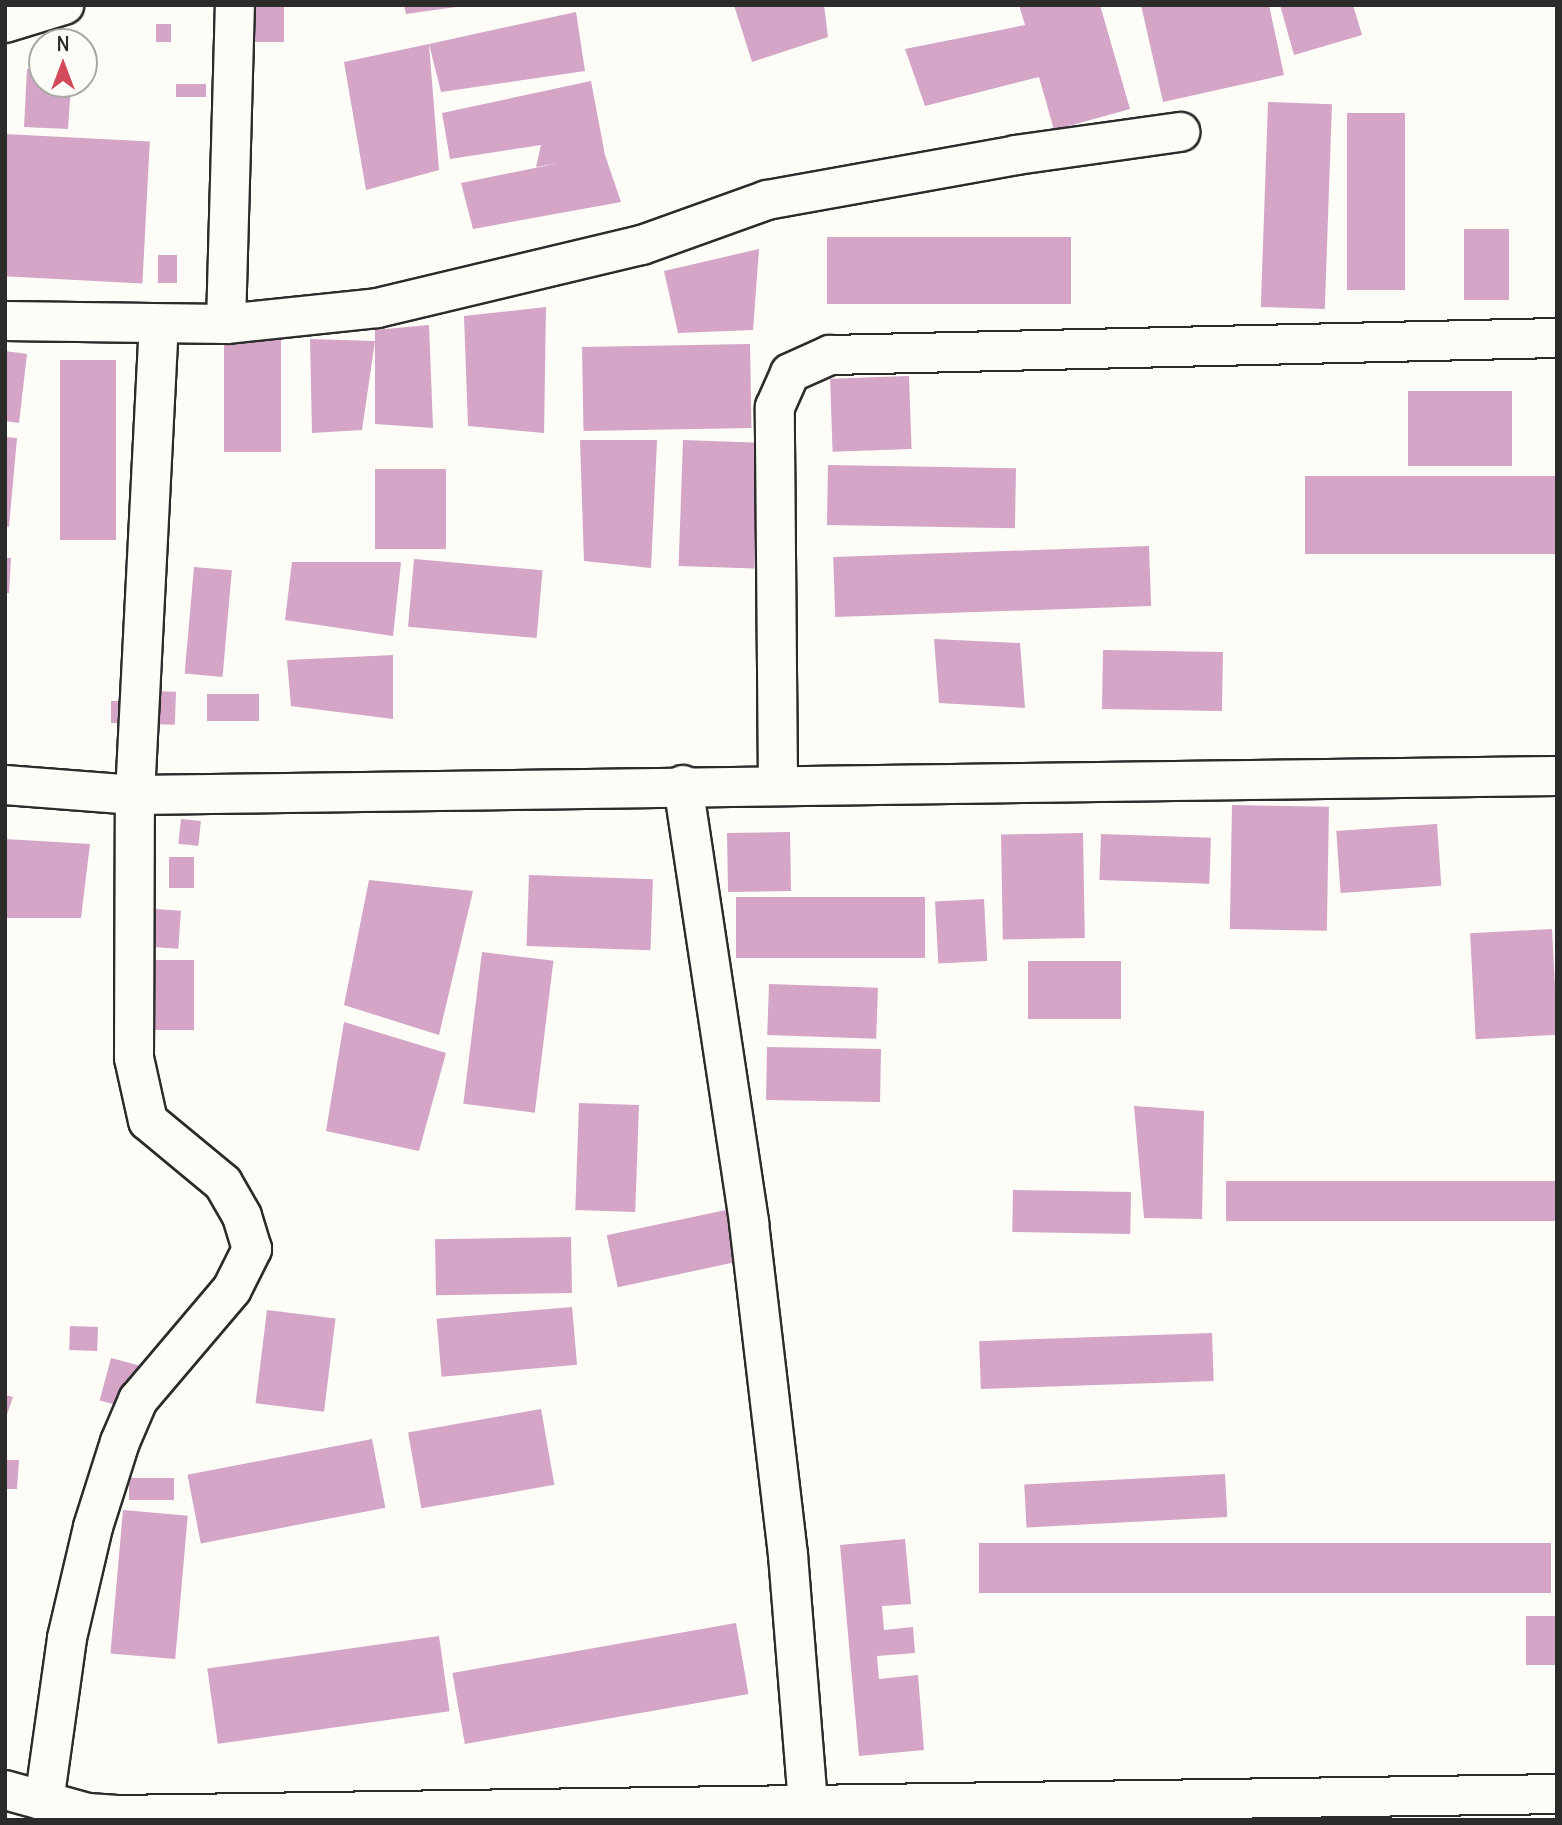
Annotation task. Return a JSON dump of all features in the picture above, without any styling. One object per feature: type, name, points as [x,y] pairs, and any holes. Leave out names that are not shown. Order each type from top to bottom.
[{"type":"street","points":[[5,23],[64,5]]},
{"type":"street","points":[[226,324],[235,5]]},
{"type":"street","points":[[5,321],[159,326],[309,318],[442,296],[642,246],[767,200],[848,182],[1180,132]]},
{"type":"street","points":[[44,1802],[67,1638],[93,1527],[120,1442],[138,1400],[232,1289],[252,1249],[242,1216],[223,1183],[148,1121],[134,1058],[135,795],[159,326]]},
{"type":"street","points":[[778,783],[775,407],[790,373],[830,355],[1557,338]]},
{"type":"street","points":[[5,785],[135,795],[778,783],[1557,776]]},
{"type":"street","points":[[683,785],[748,1223],[788,1555],[808,1806]]},
{"type":"street","points":[[5,1790],[113,1818],[808,1806],[1540,1803]]},
{"type":"building","points":[[247,5],[284,5],[284,42],[247,42]]},
{"type":"building","points":[[404,5],[456,5],[456,7],[406,14]]},
{"type":"building","points":[[734,5],[824,5],[828,37],[752,62]]},
{"type":"building","points":[[1019,5],[1100,5],[1130,109],[1054,130],[1039,77],[925,106],[905,49],[1025,25]]},
{"type":"building","points":[[1141,5],[1269,5],[1284,75],[1163,102]]},
{"type":"building","points":[[1280,5],[1353,5],[1362,35],[1294,55]]},
{"type":"building","points":[[576,12],[585,71],[441,92],[429,44]]},
{"type":"building","points":[[156,24],[171,24],[171,42],[156,42]]},
{"type":"building","points":[[429,44],[439,170],[366,190],[344,62]]},
{"type":"building","points":[[27,69],[28,98],[70,98],[68,129],[24,127]]},
{"type":"building","points":[[591,81],[605,155],[621,202],[473,229],[461,183],[559,163],[536,167],[541,145],[450,159],[442,113]]},
{"type":"building","points":[[176,84],[206,84],[206,97],[176,97]]},
{"type":"building","points":[[1268,102],[1332,104],[1325,309],[1261,307]]},
{"type":"building","points":[[1347,113],[1405,113],[1405,290],[1347,290]]},
{"type":"building","points":[[5,134],[150,142],[142,283],[5,276]]},
{"type":"building","points":[[1464,229],[1509,229],[1509,300],[1464,300]]},
{"type":"building","points":[[827,237],[1071,237],[1071,304],[827,304]]},
{"type":"building","points":[[759,249],[753,330],[678,333],[664,271]]},
{"type":"building","points":[[158,255],[177,255],[177,283],[158,283]]},
{"type":"building","points":[[546,307],[544,433],[468,426],[464,316]]},
{"type":"building","points":[[429,325],[433,428],[375,424],[375,330]]},
{"type":"building","points":[[224,339],[281,339],[281,452],[224,452]]},
{"type":"building","points":[[310,339],[375,341],[362,430],[312,433]]},
{"type":"building","points":[[750,344],[751,428],[583,431],[582,347]]},
{"type":"building","points":[[5,351],[27,354],[19,423],[5,421]]},
{"type":"building","points":[[60,360],[116,360],[116,540],[60,540]]},
{"type":"building","points":[[909,376],[912,449],[833,452],[830,379]]},
{"type":"building","points":[[1408,391],[1512,391],[1512,466],[1408,466]]},
{"type":"building","points":[[5,437],[17,438],[9,527],[5,526]]},
{"type":"building","points":[[580,440],[657,440],[651,568],[584,561]]},
{"type":"building","points":[[683,440],[759,443],[755,569],[679,566]]},
{"type":"building","points":[[828,465],[1016,468],[1015,528],[827,525]]},
{"type":"building","points":[[375,469],[446,469],[446,549],[375,549]]},
{"type":"building","points":[[1305,476],[1557,476],[1557,554],[1305,554]]},
{"type":"building","points":[[1149,546],[1151,606],[835,617],[833,557]]},
{"type":"building","points":[[5,558],[11,558],[9,593],[5,593]]},
{"type":"building","points":[[414,559],[543,570],[537,638],[408,627]]},
{"type":"building","points":[[292,562],[401,562],[393,636],[285,620]]},
{"type":"building","points":[[194,567],[232,570],[223,677],[185,674]]},
{"type":"building","points":[[934,639],[1020,643],[1025,708],[939,703]]},
{"type":"building","points":[[1103,650],[1223,652],[1222,711],[1102,709]]},
{"type":"building","points":[[393,655],[393,719],[291,706],[287,660]]},
{"type":"building","points":[[151,691],[176,692],[175,725],[150,724]]},
{"type":"building","points":[[207,694],[259,694],[259,721],[207,721]]},
{"type":"building","points":[[111,701],[122,701],[122,723],[111,723]]},
{"type":"building","points":[[1232,805],[1329,807],[1327,931],[1230,929]]},
{"type":"building","points":[[181,819],[201,821],[198,846],[178,844]]},
{"type":"building","points":[[1437,824],[1441,886],[1341,893],[1336,831]]},
{"type":"building","points":[[790,832],[791,891],[728,892],[727,833]]},
{"type":"building","points":[[1083,833],[1085,938],[1003,939],[1001,834]]},
{"type":"building","points":[[1101,834],[1211,838],[1209,884],[1099,880]]},
{"type":"building","points":[[5,839],[90,844],[81,918],[5,918]]},
{"type":"building","points":[[169,857],[194,857],[194,888],[169,888]]},
{"type":"building","points":[[529,875],[653,879],[650,950],[527,946]]},
{"type":"building","points":[[369,880],[473,891],[439,1035],[344,1005]]},
{"type":"building","points":[[736,897],[925,897],[925,958],[736,958]]},
{"type":"building","points":[[984,899],[987,961],[938,963],[935,902]]},
{"type":"building","points":[[155,909],[181,911],[178,949],[152,947]]},
{"type":"building","points":[[1552,929],[1557,1035],[1476,1039],[1470,933]]},
{"type":"building","points":[[482,952],[553,961],[535,1113],[463,1104]]},
{"type":"building","points":[[143,960],[194,960],[194,1030],[143,1030]]},
{"type":"building","points":[[1028,961],[1121,961],[1121,1019],[1028,1019]]},
{"type":"building","points":[[769,984],[878,988],[876,1039],[767,1035]]},
{"type":"building","points":[[344,1022],[446,1053],[419,1151],[326,1131]]},
{"type":"building","points":[[767,1047],[881,1049],[880,1102],[766,1100]]},
{"type":"building","points":[[579,1103],[639,1105],[635,1212],[575,1210]]},
{"type":"building","points":[[1134,1106],[1204,1111],[1202,1219],[1144,1218]]},
{"type":"building","points":[[1226,1181],[1557,1181],[1557,1221],[1226,1221]]},
{"type":"building","points":[[1013,1190],[1131,1192],[1130,1234],[1012,1232]]},
{"type":"building","points":[[726,1210],[737,1262],[618,1287],[607,1235]]},
{"type":"building","points":[[571,1237],[572,1293],[436,1295],[435,1239]]},
{"type":"building","points":[[572,1307],[577,1365],[442,1377],[437,1319]]},
{"type":"building","points":[[267,1310],[335,1318],[324,1412],[256,1403]]},
{"type":"building","points":[[70,1326],[98,1327],[97,1351],[69,1350]]},
{"type":"building","points":[[1212,1333],[1214,1381],[981,1389],[979,1341]]},
{"type":"building","points":[[111,1358],[141,1366],[130,1409],[100,1401]]},
{"type":"building","points":[[5,1395],[13,1397],[6,1417],[5,1417]]},
{"type":"building","points":[[541,1409],[554,1485],[421,1508],[408,1432]]},
{"type":"building","points":[[372,1439],[385,1508],[201,1544],[187,1475]]},
{"type":"building","points":[[5,1460],[19,1460],[17,1489],[5,1489]]},
{"type":"building","points":[[1225,1474],[1227,1517],[1027,1527],[1024,1485]]},
{"type":"building","points":[[129,1478],[174,1478],[174,1500],[129,1500]]},
{"type":"building","points":[[123,1510],[188,1516],[175,1659],[110,1653]]},
{"type":"building","points":[[905,1539],[911,1604],[882,1606],[884,1630],[913,1627],[915,1653],[877,1656],[879,1679],[918,1675],[924,1750],[859,1756],[840,1545]]},
{"type":"building","points":[[979,1543],[1551,1543],[1551,1593],[979,1593]]},
{"type":"building","points":[[1526,1616],[1557,1616],[1557,1665],[1526,1665]]},
{"type":"building","points":[[736,1623],[749,1694],[465,1744],[452,1673]]},
{"type":"building","points":[[439,1636],[450,1711],[218,1744],[207,1669]]}]
